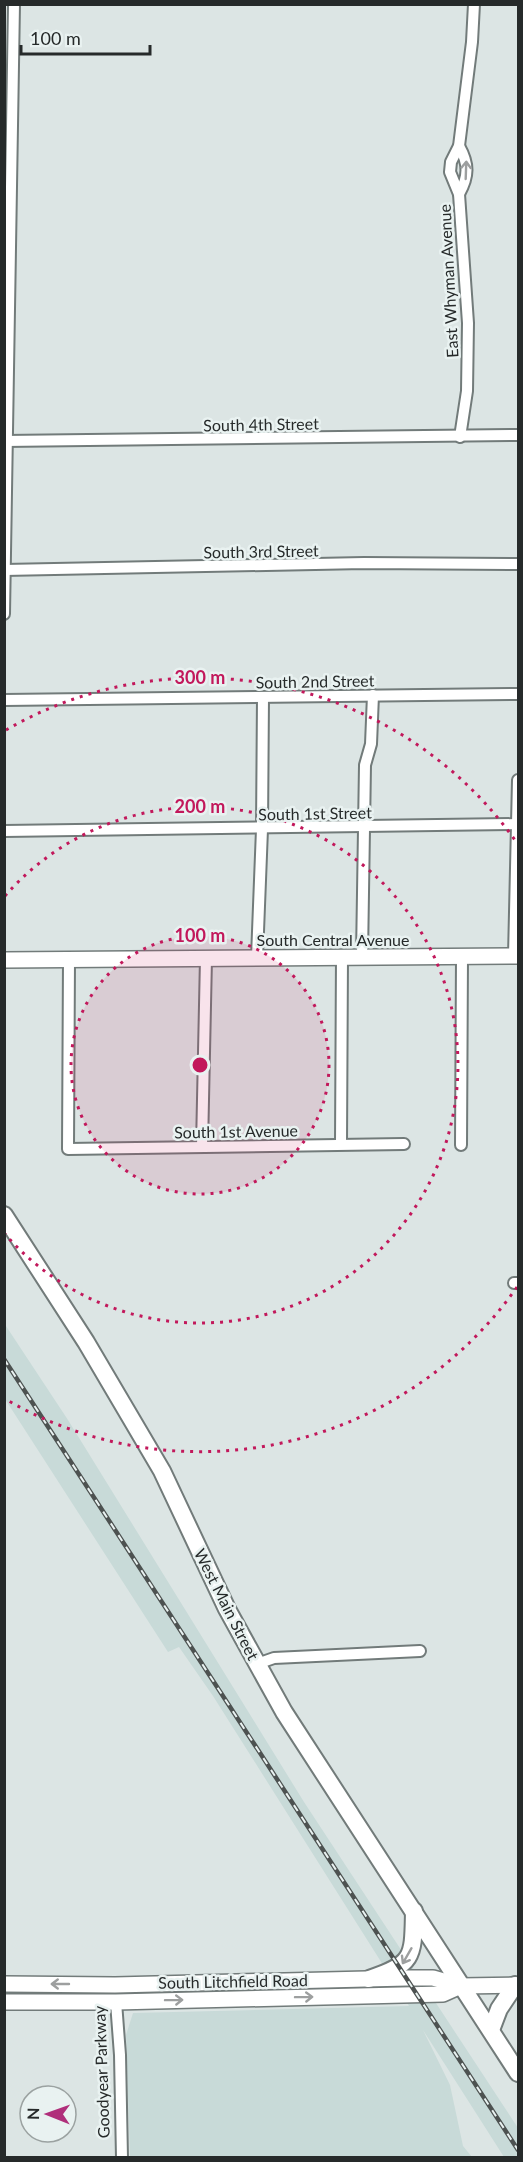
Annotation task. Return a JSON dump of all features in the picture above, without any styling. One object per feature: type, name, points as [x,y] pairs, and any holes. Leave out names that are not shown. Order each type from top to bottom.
[{"type":"main road","name":"South Central Avenue","points":[[4,960],[516,956]]},
{"type":"main road","name":"West Main Street","points":[[4,1215],[86,1342],[162,1471],[227,1609],[317,1765],[519,2073]]},
{"type":"main road","points":[[369,1979],[399,1967],[409,1956],[413,1942],[414,1910]]},
{"type":"main road","name":"South Litchfield Road","points":[[4,1984],[115,1985],[433,1978],[461,1986],[517,1985]]},
{"type":"main road","name":"Goodyear Parkway","points":[[115,1985],[116,2002]]},
{"type":"main road","points":[[491,2030],[498,2009],[517,1985]]},
{"type":"main road","name":"South Litchfield Road","points":[[4,2002],[116,2002],[443,1994],[461,1986]]},
{"type":"street","points":[[4,614],[14,4]]},
{"type":"street","name":"East Whyman Avenue","points":[[460,437],[467,391],[468,323],[459,194],[450,171],[451,162],[459,146],[472,42],[474,4]]},
{"type":"street","name":"East Whyman Avenue","points":[[459,146],[465,158],[468,174],[459,194]]},
{"type":"street","name":"South 4th Street","points":[[6,441],[519,435]]},
{"type":"street","name":"South 3rd Street","points":[[5,570],[364,563],[519,564]]},
{"type":"street","name":"South 2nd Street","points":[[4,700],[519,694]]},
{"type":"street","points":[[362,956],[365,765],[371,744],[373,695]]},
{"type":"street","points":[[256,957],[262,829],[263,697]]},
{"type":"street","points":[[516,956],[519,780]]},
{"type":"street","name":"South 1st Street","points":[[4,831],[518,824]]},
{"type":"street","points":[[341,1144],[342,956]]},
{"type":"street","points":[[461,1145],[462,957]]},
{"type":"street","points":[[202,1146],[206,958]]},
{"type":"street","name":"South 1st Avenue","points":[[69,960],[68,1149],[404,1144]]},
{"type":"street","points":[[257,1664],[274,1658],[420,1651]]},
{"type":"street","name":"Goodyear Parkway","points":[[116,2002],[120,2055],[122,2157]]},
{"type":"shaded area","points":[[4,1323],[68,1420],[304,1802],[518,2128],[518,2157],[504,2157],[423,2030],[450,2085],[463,2146],[472,2157],[130,2157],[126,2035],[133,2013],[409,2006],[213,1696],[179,1647],[168,1652],[5,1399]]},
{"type":"railway","points":[[4,1359],[518,2150]]}]
